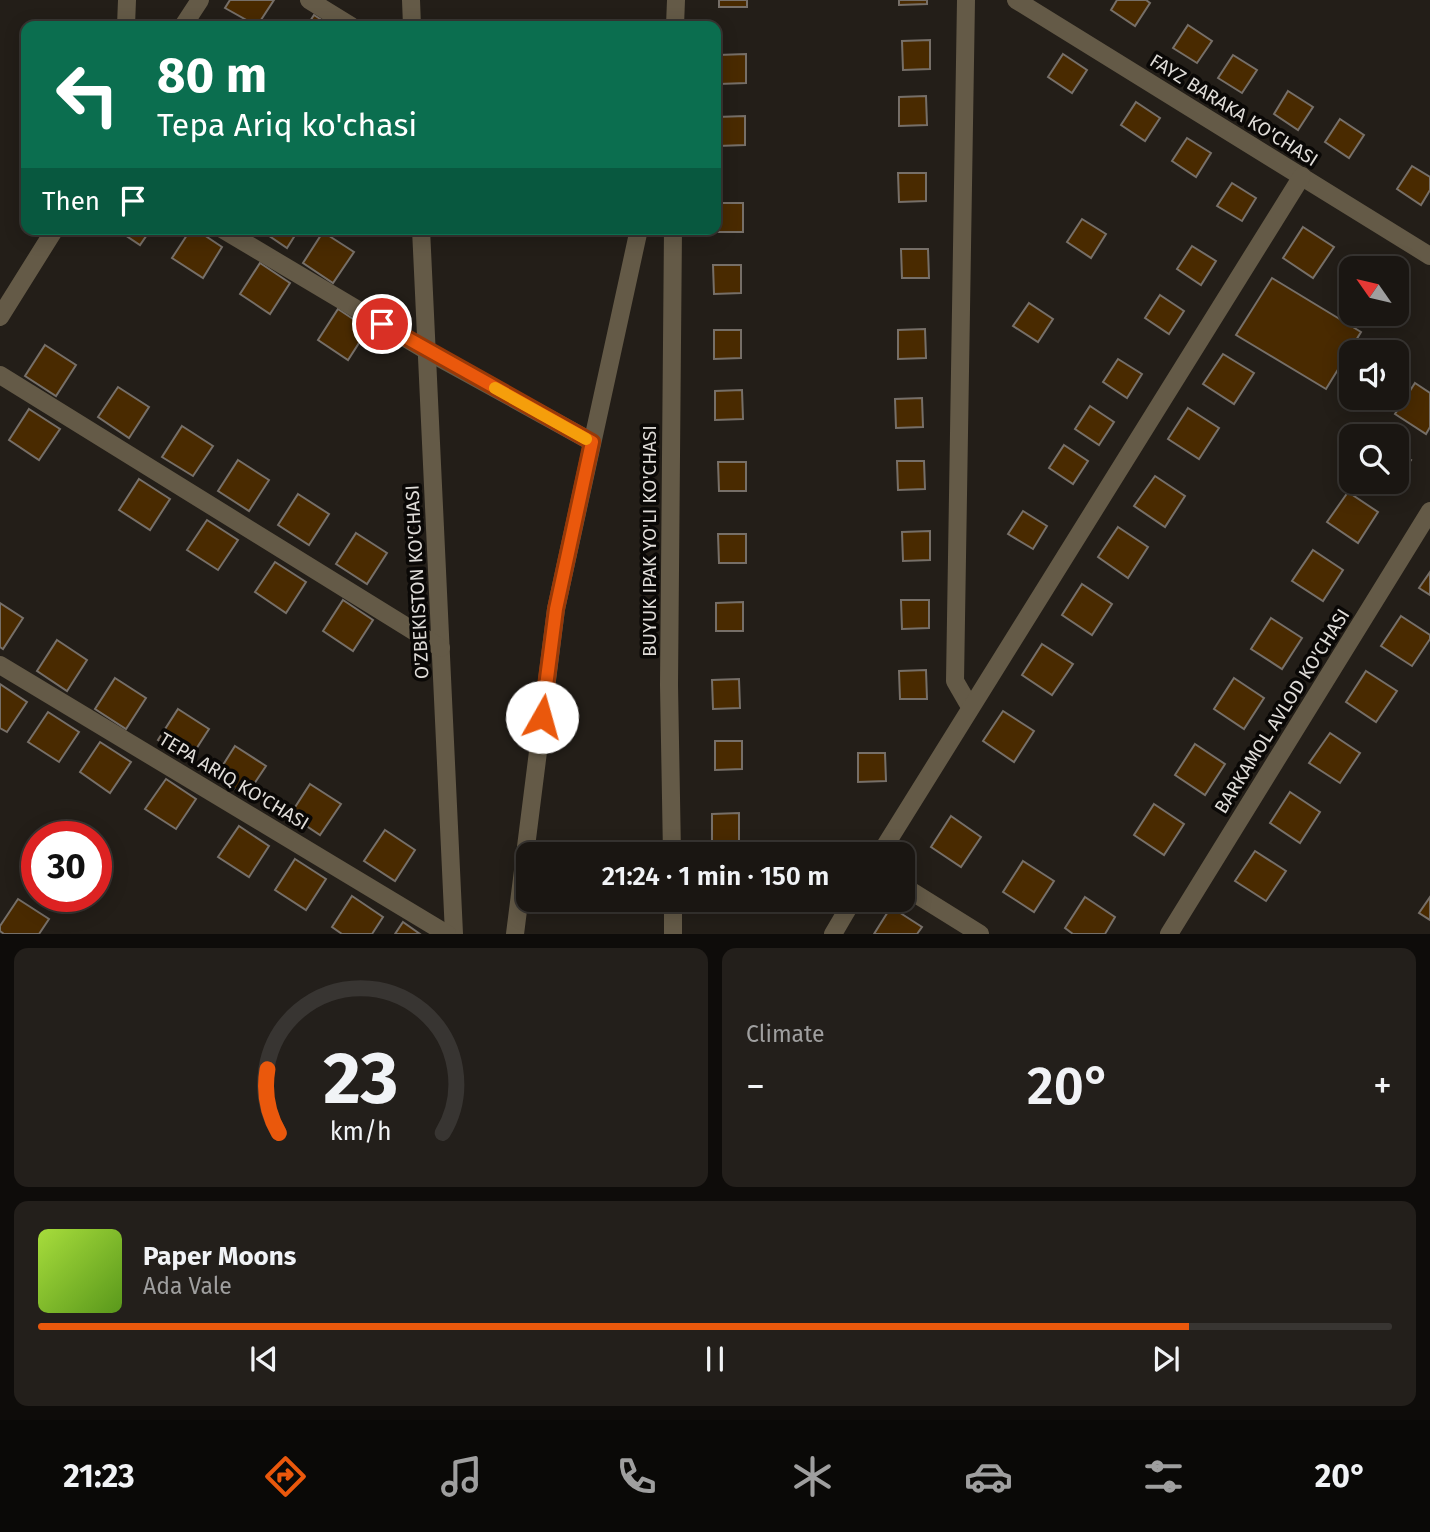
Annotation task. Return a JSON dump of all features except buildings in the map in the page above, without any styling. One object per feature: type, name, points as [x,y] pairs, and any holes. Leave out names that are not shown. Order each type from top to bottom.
[{"type":"street","points":[[126,21],[127,0]]},
{"type":"street","points":[[186,21],[200,0]]},
{"type":"street","points":[[309,0],[343,21]]},
{"type":"street","points":[[411,0],[412,21]]},
{"type":"street","points":[[675,21],[676,0]]},
{"type":"street","points":[[966,0],[955,681],[970,707]]},
{"type":"street","name":"FAYZ BARAKA KO'CHASI","points":[[1016,0],[1430,256]]},
{"type":"street","points":[[887,842],[1302,176]]},
{"type":"street","points":[[0,317],[51,235]]},
{"type":"street","points":[[232,235],[427,351],[592,442]]},
{"type":"street","name":"O'ZBEKISTON KO'CHASI","points":[[421,235],[454,933]]},
{"type":"street","points":[[515,933],[556,609],[638,235]]},
{"type":"street","name":"BUYUK IPAK YO'LI KO'CHASI","points":[[672,842],[669,685],[673,235]]},
{"type":"street","points":[[0,376],[441,648]]},
{"type":"street","name":"BARKAMOL AVLOD KO'CHASI","points":[[1169,933],[1430,511]]},
{"type":"street","name":"TEPA ARIQ KO'CHASI","points":[[0,665],[447,933]]},
{"type":"street","points":[[915,893],[980,933]]},
{"type":"street","points":[[673,912],[673,933]]},
{"type":"street","points":[[833,933],[846,912]]},
{"type":"slow traffic","points":[[495,388],[586,439]]},
{"type":"route","points":[[382,324],[592,442],[556,609],[542,717]]}]
